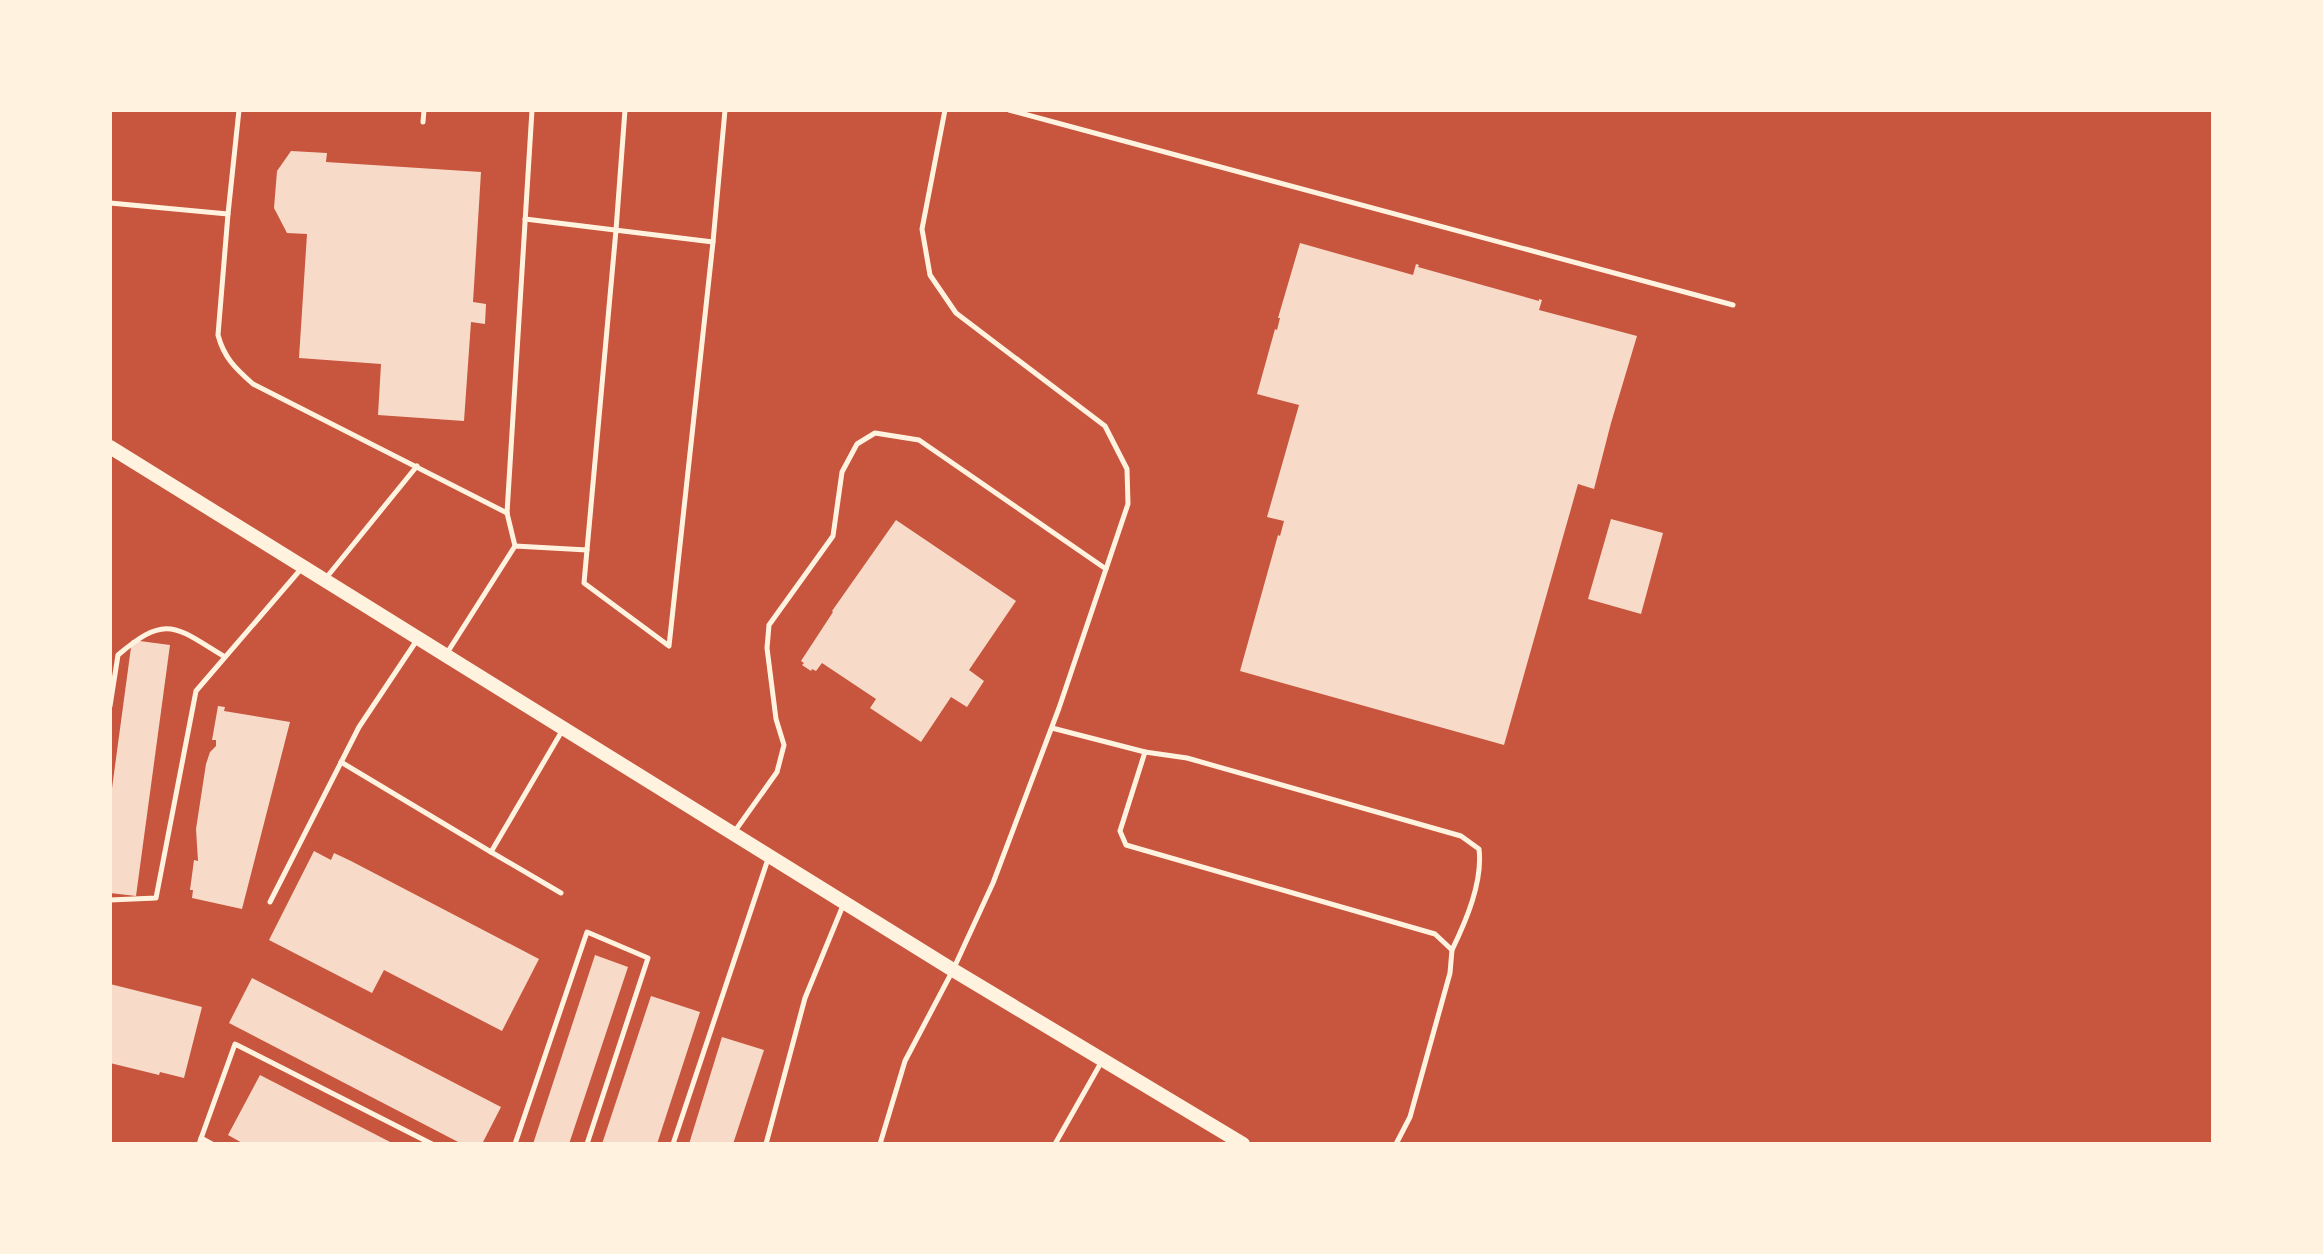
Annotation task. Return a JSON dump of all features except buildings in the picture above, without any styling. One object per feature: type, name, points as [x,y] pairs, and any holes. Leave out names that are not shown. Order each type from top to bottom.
[{"type":"main road","points":[[110,447],[844,903],[1242,1144]]},
{"type":"lane","points":[[239,110],[218,335],[222,351],[233,367],[253,384],[507,513]]},
{"type":"lane","points":[[423,122],[424,110]]},
{"type":"lane","points":[[446,655],[515,545],[507,513],[532,110]]},
{"type":"lane","points":[[625,110],[584,583],[669,646],[725,110]]},
{"type":"lane","points":[[880,1144],[905,1061],[953,970],[993,883],[1052,728],[1128,504],[1127,469],[1105,426],[956,313],[930,275],[922,229],[945,110]]},
{"type":"lane","points":[[1009,110],[1733,305]]},
{"type":"lane","points":[[110,203],[228,214]]},
{"type":"lane","points":[[526,219],[713,242]]},
{"type":"lane","points":[[733,834],[777,772],[784,745],[776,719],[767,648],[769,625],[833,536],[842,472],[857,444],[876,433],[919,440],[1105,569]]},
{"type":"lane","points":[[324,579],[417,466]]},
{"type":"lane","points":[[515,545],[587,551]]},
{"type":"lane","points":[[110,900],[156,898],[196,691],[303,566]]},
{"type":"lane","points":[[110,706],[118,655],[140,636],[158,628],[178,628],[225,657]]},
{"type":"lane","points":[[270,902],[359,727],[418,638]]},
{"type":"lane","points":[[491,852],[564,728]]},
{"type":"lane","points":[[1052,728],[1145,752],[1187,758],[1461,836],[1479,849],[1480,864],[1464,925],[1452,950],[1450,972],[1410,1117],[1396,1144]]},
{"type":"lane","points":[[1145,752],[1121,831],[1126,845],[1435,934],[1452,950]]},
{"type":"lane","points":[[341,762],[561,893]]},
{"type":"lane","points":[[673,1144],[769,856]]},
{"type":"lane","points":[[766,1144],[805,998],[844,903]]},
{"type":"lane","points":[[515,1144],[587,932],[648,958],[587,1144]]},
{"type":"lane","points":[[212,1144],[200,1141],[235,1044],[432,1144]]},
{"type":"lane","points":[[1055,1144],[1102,1060]]}]
